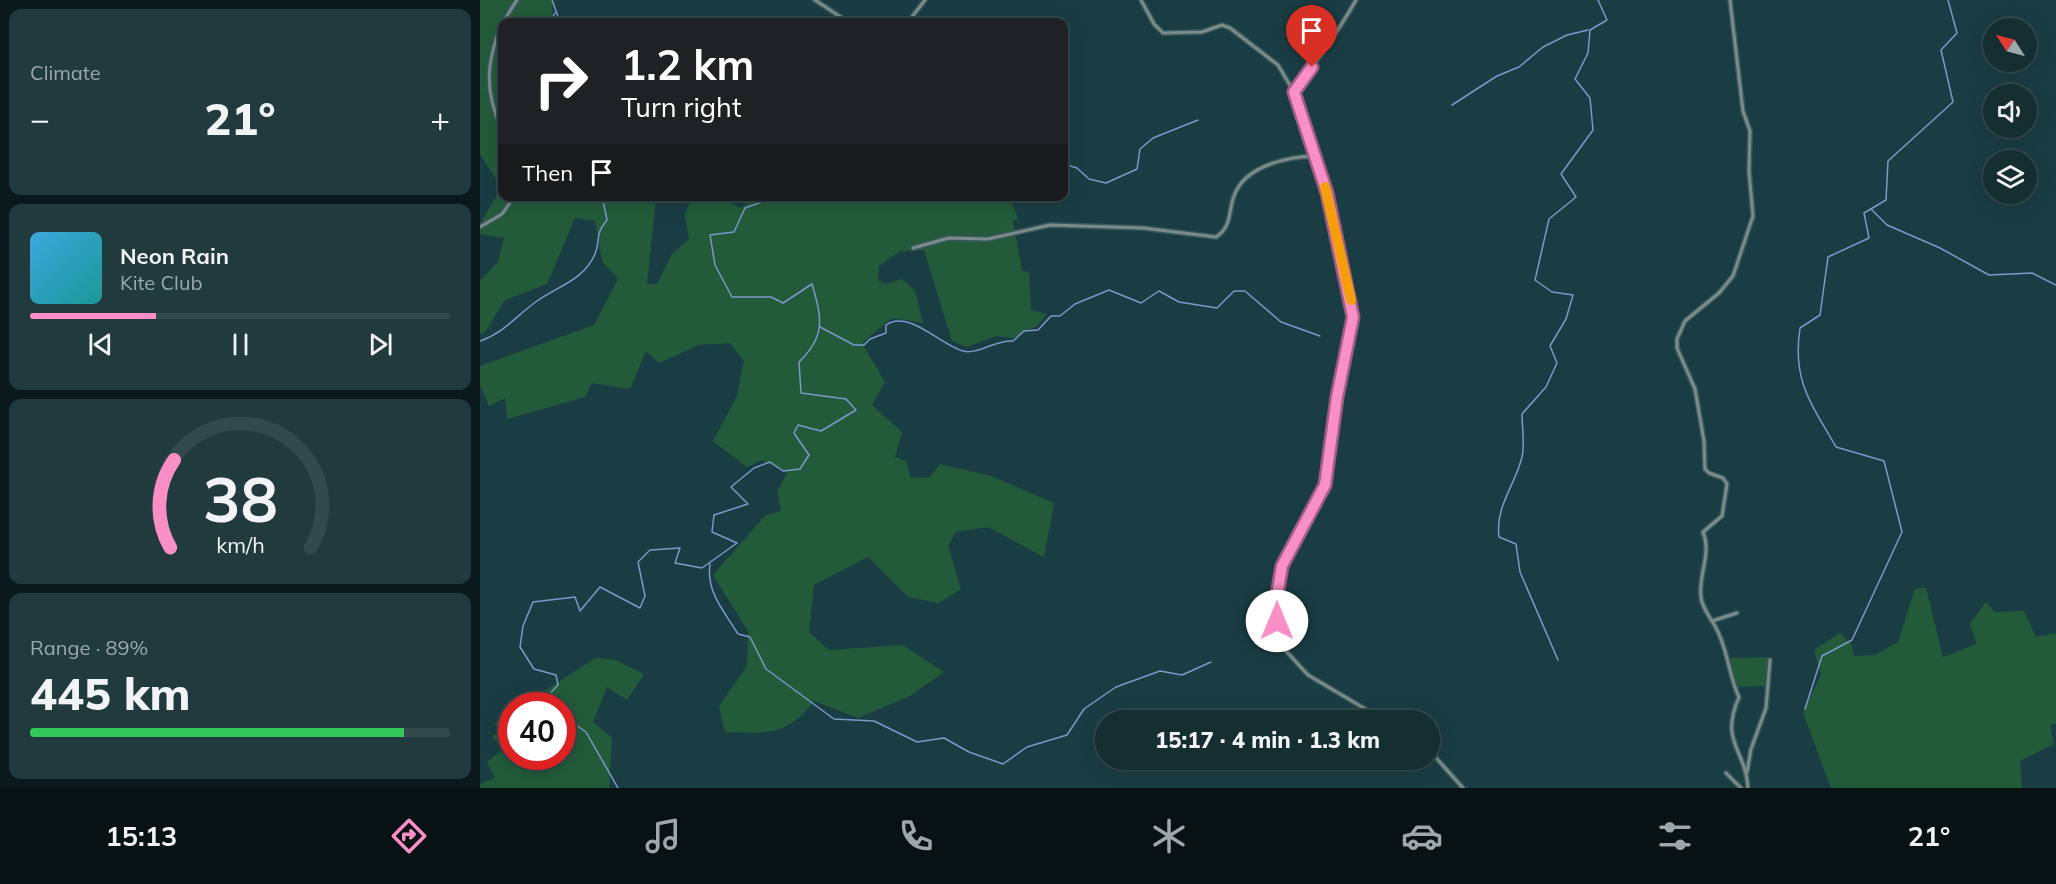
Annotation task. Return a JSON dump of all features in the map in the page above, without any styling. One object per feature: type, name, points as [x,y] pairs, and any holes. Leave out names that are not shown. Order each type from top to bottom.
[{"type":"street","points":[[506,18],[517,0]]},
{"type":"street","points":[[815,0],[842,18]]},
{"type":"street","points":[[911,18],[925,0]]},
{"type":"street","points":[[1141,0],[1154,24],[1163,33],[1202,32],[1222,25],[1230,28],[1278,65],[1294,92],[1316,156],[1331,209],[1353,317],[1337,397],[1325,485],[1282,566],[1276,601],[1277,621],[1286,651],[1300,668],[1368,710]]},
{"type":"street","points":[[1294,92],[1317,57],[1334,38],[1356,0]]},
{"type":"street","points":[[1730,0],[1743,111],[1750,131],[1749,171],[1753,216],[1733,276],[1719,293],[1685,321],[1677,339],[1677,348],[1695,389],[1704,441],[1705,469],[1723,478],[1727,484],[1722,516],[1703,532],[1707,541],[1700,585],[1701,601],[1723,643],[1739,697],[1733,710],[1731,740],[1747,773]]},
{"type":"street","points":[[498,36],[491,54],[488,91],[498,119]]},
{"type":"street","points":[[913,248],[960,236],[988,239],[1050,225],[1143,228],[1215,237],[1226,230],[1234,196],[1251,175],[1275,162],[1316,156]]},
{"type":"street","points":[[480,227],[502,214],[511,201]]},
{"type":"street","points":[[1712,621],[1737,613]]},
{"type":"street","points":[[1748,788],[1747,773],[1751,749],[1766,708],[1770,660]]},
{"type":"street","points":[[1440,762],[1463,788]]},
{"type":"street","points":[[1726,774],[1741,788]]},
{"type":"green space","points":[[480,0],[552,0],[553,18],[498,18],[498,182],[480,154]]},
{"type":"green space","points":[[498,192],[498,201],[656,201],[647,284],[657,284],[672,254],[689,239],[685,214],[690,201],[730,201],[739,208],[752,201],[1011,201],[1018,219],[1013,221],[1022,270],[1029,273],[1031,310],[1047,314],[1037,326],[1013,338],[996,336],[967,347],[952,341],[924,250],[900,251],[879,266],[878,280],[885,284],[902,279],[915,291],[923,323],[892,318],[862,343],[885,382],[872,405],[902,432],[895,457],[906,461],[911,478],[930,477],[940,464],[991,476],[1054,503],[1044,557],[988,527],[956,532],[948,546],[961,589],[939,603],[908,597],[868,557],[814,585],[809,632],[829,650],[903,645],[944,672],[910,696],[858,718],[814,701],[804,713],[785,727],[752,733],[725,732],[719,706],[747,666],[748,631],[713,575],[766,515],[781,511],[777,492],[787,473],[762,460],[747,467],[713,441],[737,396],[744,361],[730,343],[699,345],[659,363],[646,351],[630,389],[592,383],[585,397],[507,419],[505,398],[489,406],[480,385],[480,366],[594,325],[618,279],[602,261],[595,221],[575,218],[547,284],[505,300],[485,332],[480,334],[480,281],[498,262],[504,238],[480,234],[480,225]]},
{"type":"green space","points":[[1926,588],[1943,657],[1977,644],[1970,624],[1986,602],[1995,612],[2024,611],[2036,637],[2056,633],[2056,723],[2050,726],[2054,744],[2020,761],[2022,788],[1831,788],[1803,713],[1821,674],[1814,650],[1840,633],[1851,644],[1854,656],[1875,655],[1898,642],[1915,589]]},
{"type":"green space","points":[[1769,657],[1765,686],[1737,687],[1730,658]]},
{"type":"green space","points":[[596,658],[615,660],[644,674],[627,700],[607,687],[593,722],[612,738],[609,788],[480,788],[480,784],[495,778],[487,762],[498,753],[498,770],[576,770],[576,692],[542,692]]},
{"type":"green space","points":[[498,732],[498,744],[492,736]]},
{"type":"waterway","points":[[552,0],[559,18]]},
{"type":"waterway","points":[[1558,660],[1520,572],[1516,544],[1499,537],[1499,526],[1503,506],[1522,457],[1522,414],[1546,387],[1557,363],[1550,346],[1566,319],[1573,295],[1552,292],[1535,280],[1549,219],[1576,197],[1561,174],[1593,130],[1590,98],[1575,79],[1588,53],[1590,30],[1607,20],[1598,0]]},
{"type":"waterway","points":[[1805,709],[1822,656],[1852,640],[1902,532],[1884,461],[1836,447],[1812,404],[1801,377],[1798,347],[1800,328],[1820,315],[1828,257],[1869,238],[1864,213],[1886,200],[1888,161],[1953,102],[1941,50],[1957,33],[1948,0]]},
{"type":"waterway","points":[[552,18],[555,13]]},
{"type":"waterway","points":[[1452,105],[1497,76],[1519,67],[1543,47],[1567,35],[1588,30]]},
{"type":"waterway","points":[[1068,165],[1077,168],[1089,179],[1106,183],[1137,169],[1140,149],[1153,138],[1198,120]]},
{"type":"waterway","points":[[480,341],[489,338],[537,301],[570,282],[584,270],[595,254],[599,234],[607,220],[603,201]]},
{"type":"waterway","points":[[551,692],[558,685],[556,675],[534,669],[520,647],[523,626],[533,602],[575,597],[580,611],[600,587],[640,608],[645,596],[638,562],[650,550],[680,548],[675,563],[702,568],[737,543],[712,532],[714,515],[748,504],[731,487],[754,468],[770,462],[783,471],[800,469],[809,455],[794,433],[798,425],[821,431],[856,410],[846,399],[801,393],[799,362],[814,344],[819,326],[818,307],[812,284],[783,303],[771,297],[732,297],[715,265],[710,235],[734,232],[745,208],[762,201]]},
{"type":"waterway","points":[[1871,209],[1887,225],[1940,248],[1989,275],[2032,273],[2056,285]]},
{"type":"waterway","points":[[820,327],[854,345],[864,345],[870,339],[886,333],[886,325],[895,321],[904,321],[925,330],[954,348],[969,352],[1013,341],[1024,331],[1038,330],[1051,316],[1060,316],[1075,304],[1109,290],[1141,303],[1159,291],[1179,302],[1217,308],[1234,291],[1245,291],[1281,322],[1320,336]]},
{"type":"waterway","points":[[710,564],[709,574],[713,592],[738,634],[750,637],[766,669],[834,719],[874,721],[917,742],[944,738],[969,752],[1003,764],[1027,747],[1067,735],[1084,709],[1116,687],[1160,671],[1182,675],[1211,662]]},
{"type":"waterway","points":[[576,725],[586,732],[618,788]]},
{"type":"slow traffic","points":[[1325,187],[1351,300]]},
{"type":"route","points":[[1277,621],[1276,601],[1282,566],[1288,550],[1314,510],[1325,485],[1332,427],[1353,317],[1327,193],[1294,92],[1312,67]]}]
